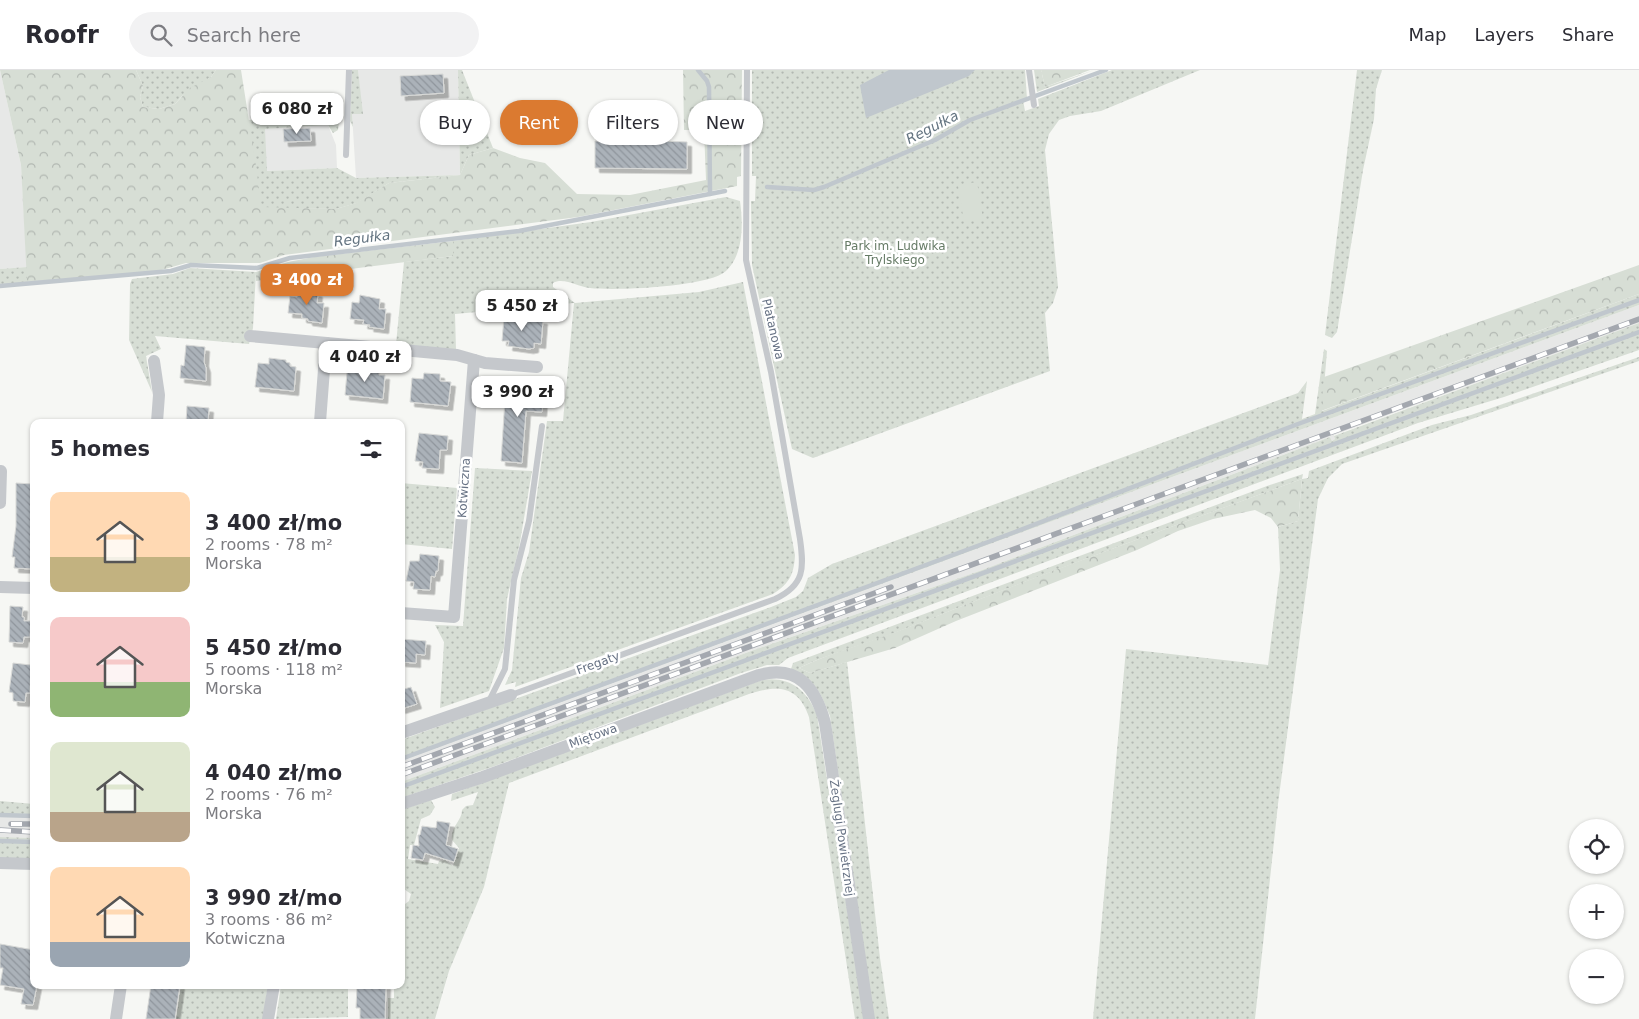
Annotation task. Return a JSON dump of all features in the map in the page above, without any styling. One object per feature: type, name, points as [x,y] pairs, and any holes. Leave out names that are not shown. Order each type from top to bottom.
[{"type":"street","points":[[250,336],[457,356],[485,363],[536,367]]},
{"type":"street","points":[[320,419],[326,343]]},
{"type":"street","name":"Kotwiczna","points":[[405,613],[454,617],[474,360]]},
{"type":"street","points":[[154,361],[159,395],[157,419]]},
{"type":"street","points":[[0,503],[1,471]]},
{"type":"street","points":[[0,587],[30,588]]},
{"type":"street","name":"Miętowa","points":[[405,803],[483,777],[759,675],[776,672],[786,673]]},
{"type":"street","name":"Żeglugi Powietrznej","points":[[786,673],[802,681],[812,690],[825,723],[869,1019]]},
{"type":"street","name":"Fregaty","points":[[405,732],[511,695]]},
{"type":"street","points":[[0,862],[30,864]]},
{"type":"street","points":[[116,1019],[121,989]]},
{"type":"street","points":[[268,1019],[273,989]]},
{"type":"lane","points":[[346,155],[348,70]]},
{"type":"lane","name":"Platanowa","points":[[747,70],[746,260],[771,372],[801,545],[802,568],[800,577],[793,588]]},
{"type":"lane","points":[[1029,70],[1034,105]]},
{"type":"lane","points":[[489,702],[505,669],[514,580],[529,521],[542,426]]},
{"type":"lane","name":"Fregaty","points":[[511,695],[775,599],[793,588]]},
{"type":"shaded area","points":[[0,70],[21,165],[27,267],[0,269]]},
{"type":"shaded area","points":[[358,70],[458,70],[459,100],[420,100],[420,145],[459,145],[460,175],[356,178],[352,114],[362,114]]},
{"type":"shaded area","points":[[889,70],[975,70],[969,76],[866,118],[860,85]]},
{"type":"shaded area","points":[[328,125],[336,145],[337,168],[266,171],[264,129]]},
{"type":"shaded area","points":[[1639,305],[1639,323],[1334,435],[1335,439],[1332,441],[1330,437],[982,570],[751,651],[405,781],[405,760]]},
{"type":"shaded area","points":[[0,816],[30,818],[30,838],[0,837]]},
{"type":"green space","points":[[0,70],[136,70],[143,86],[140,97],[143,107],[159,109],[175,104],[190,88],[211,77],[216,70],[241,70],[257,172],[260,207],[336,209],[356,203],[389,183],[460,175],[469,155],[493,148],[520,158],[545,163],[577,194],[630,195],[706,180],[705,145],[741,145],[741,176],[737,177],[737,186],[578,217],[284,255],[260,263],[186,263],[158,271],[27,282],[21,165]]},
{"type":"green space","points":[[136,70],[216,70],[211,77],[182,96],[175,104],[159,109],[143,107],[140,97],[143,86]]},
{"type":"green space","points":[[352,70],[358,70],[363,114],[352,114],[353,127],[350,121]]},
{"type":"green space","points":[[458,70],[462,70],[474,100],[459,100]]},
{"type":"green space","points":[[683,70],[742,70],[742,100],[688,100],[688,130],[684,130]]},
{"type":"green space","name":"Park im. Ludwika Trylskiego","points":[[752,70],[1025,70],[1027,99],[1023,100],[1025,111],[1039,106],[1038,99],[1112,70],[1200,70],[1101,111],[1070,116],[1059,120],[1049,134],[1045,150],[1058,287],[1053,303],[1045,313],[1050,371],[813,458],[792,449],[752,265],[751,201],[755,201],[756,176],[752,176],[752,145],[763,145],[763,100],[752,100]]},
{"type":"green space","points":[[1034,70],[1041,70],[1045,87],[1094,70],[1037,92]]},
{"type":"green space","points":[[1041,70],[1090,70],[1045,87]]},
{"type":"green space","points":[[1357,70],[1382,70],[1376,89],[1374,119],[1363,170],[1337,332],[1332,338],[1325,335]]},
{"type":"green space","points":[[340,114],[338,130],[333,133],[328,125],[265,129],[267,171],[337,168],[356,178],[460,175],[389,183],[357,203],[336,209],[259,208],[248,120]]},
{"type":"green space","points":[[490,140],[493,148],[469,155],[460,175],[459,145],[490,145]]},
{"type":"green space","points":[[977,182],[983,219],[964,222],[958,185]]},
{"type":"green space","points":[[726,197],[740,201],[742,228],[736,256],[726,271],[701,281],[661,287],[602,289],[557,281],[553,283],[553,287],[575,303],[699,292],[743,282],[795,555],[792,573],[787,582],[773,594],[515,687],[516,682],[505,685],[512,670],[521,578],[529,552],[547,421],[563,421],[574,303],[455,314],[456,350],[396,344],[404,262],[453,256],[453,241],[591,222]]},
{"type":"green space","points":[[453,241],[453,256],[256,281],[256,272],[288,262],[314,257]]},
{"type":"green space","points":[[1639,265],[1639,294],[1321,411],[1324,377]]},
{"type":"green space","points":[[27,267],[27,282],[0,286],[0,269]]},
{"type":"green space","points":[[190,268],[256,272],[253,328],[249,344],[155,336],[161,349],[146,356],[152,392],[129,340],[130,284],[132,279],[173,274]]},
{"type":"green space","points":[[1639,294],[1639,305],[405,760],[405,739],[771,607],[796,597],[803,591],[808,578],[832,564],[1298,393],[1307,381],[1302,419],[1315,414],[1324,349],[1327,351],[1322,411]]},
{"type":"green space","points":[[1639,323],[1639,350],[1504,397],[1418,423],[788,658],[779,665],[767,665],[741,673],[495,766],[405,797],[405,781],[751,651],[982,570],[1330,437],[1332,441],[1335,439],[1334,436]]},
{"type":"green space","points":[[1639,357],[1639,361],[1342,464],[1328,478],[1318,499],[1278,804],[1255,1019],[1093,1019],[1126,649],[1268,665],[1280,570],[1278,527],[1298,521],[1302,479],[1308,478],[1309,471],[1432,425],[1471,415]]},
{"type":"green space","points":[[475,468],[532,471],[520,542],[507,599],[504,648],[489,691],[440,708],[444,642],[435,625],[463,626]]},
{"type":"green space","points":[[1303,474],[1302,479],[1101,553],[889,635],[824,657],[799,668],[810,673],[847,662],[880,958],[889,1019],[874,1019],[830,716],[823,700],[812,683],[791,669],[793,663],[1267,486]]},
{"type":"green space","points":[[1302,479],[1298,521],[1278,527],[1271,518],[1255,510],[1213,519],[1178,531],[1137,550],[956,621],[895,648],[810,673],[799,668],[1105,552]]},
{"type":"green space","points":[[405,483],[457,488],[452,549],[405,544]]},
{"type":"green space","points":[[762,680],[781,680],[789,683],[803,692],[817,715],[864,1019],[855,1019],[809,717],[804,706],[793,693],[785,690],[769,689],[749,694],[509,783],[484,887],[449,971],[435,1019],[388,1019],[388,998],[394,998],[394,989],[405,989],[405,904],[409,901],[411,894],[405,890],[405,809],[431,800],[435,807],[430,815],[421,819],[414,845],[410,845],[408,859],[438,864],[439,861],[445,860],[453,866],[459,848],[452,840],[453,831],[462,810],[466,806],[473,805],[478,792],[451,801],[452,794]]},
{"type":"green space","points":[[0,801],[30,804],[30,818],[0,816]]},
{"type":"green space","points":[[0,837],[30,838],[30,859],[0,858]]},
{"type":"green space","points":[[180,989],[267,989],[263,1019],[176,1019]]},
{"type":"green space","points":[[280,989],[348,989],[348,1017],[276,1019]]},
{"type":"building","points":[[443,74],[444,93],[401,96],[400,76]]},
{"type":"building","points":[[310,128],[311,141],[284,142],[283,129]]},
{"type":"building","points":[[678,142],[687,142],[687,169],[595,168],[595,145],[678,145]]},
{"type":"building","points":[[298,289],[318,293],[317,303],[324,303],[322,323],[308,321],[308,319],[302,318],[302,314],[288,313],[290,296],[297,297]]},
{"type":"building","points":[[360,295],[380,299],[379,309],[386,309],[384,329],[369,327],[370,325],[363,324],[364,320],[350,319],[352,302],[359,303]]},
{"type":"building","points":[[504,317],[543,320],[541,344],[534,343],[534,348],[529,349],[508,346],[509,341],[502,341]]},
{"type":"building","points":[[186,345],[205,347],[206,381],[180,378],[181,365],[184,366]]},
{"type":"building","points":[[269,358],[286,360],[286,362],[290,363],[290,366],[296,367],[294,391],[255,387],[258,363],[269,364]]},
{"type":"building","points":[[359,367],[375,368],[374,371],[379,372],[379,375],[385,375],[383,399],[345,395],[347,372],[353,372],[353,369],[358,369]]},
{"type":"building","points":[[424,373],[440,374],[440,381],[451,382],[448,406],[410,402],[412,378],[423,379]]},
{"type":"building","points":[[506,383],[534,385],[533,388],[544,389],[542,412],[526,411],[522,463],[501,461]]},
{"type":"building","points":[[187,406],[209,408],[208,419],[186,419]]},
{"type":"building","points":[[419,433],[448,436],[447,450],[440,450],[439,469],[422,468],[423,462],[415,461]]},
{"type":"building","points":[[16,483],[30,484],[30,569],[14,568],[15,557],[12,557],[16,526]]},
{"type":"building","points":[[420,554],[439,556],[438,571],[436,571],[435,577],[431,576],[430,590],[413,589],[414,582],[406,581],[410,561],[419,561]]},
{"type":"building","points":[[10,606],[23,607],[22,617],[24,617],[24,621],[30,621],[30,637],[24,637],[23,643],[9,642]]},
{"type":"building","points":[[405,639],[426,641],[425,655],[416,654],[416,663],[405,662]]},
{"type":"building","points":[[13,663],[30,665],[30,693],[26,693],[25,702],[13,701],[13,693],[9,692]]},
{"type":"building","points":[[411,687],[417,704],[405,708],[405,689]]},
{"type":"building","points":[[437,821],[450,823],[446,845],[458,849],[454,862],[425,853],[423,860],[411,858],[413,845],[419,846],[418,835],[420,835],[422,826],[436,828]]},
{"type":"building","points":[[0,944],[30,949],[30,989],[36,989],[33,1005],[21,1004],[24,989],[0,985],[3,968],[0,968]]},
{"type":"building","points":[[150,989],[179,989],[175,1019],[146,1019]]},
{"type":"building","points":[[357,989],[386,989],[385,1019],[360,1019],[360,1008],[356,1008]]},
{"type":"waterway","points":[[698,70],[707,81],[709,87],[710,194]]},
{"type":"waterway","name":"Regułka","points":[[767,187],[814,190],[824,187],[935,140],[970,120],[1106,70]]},
{"type":"waterway","name":"Regułka","points":[[0,286],[171,271],[191,265],[257,268],[290,258],[519,231],[725,191]]},
{"type":"waterway","points":[[405,758],[1007,535],[1298,424],[1639,300]]},
{"type":"waterway","points":[[405,786],[1639,332]]},
{"type":"waterway","points":[[0,815],[30,816]]},
{"type":"waterway","points":[[0,841],[30,842]]},
{"type":"railway","points":[[405,774],[1639,319]]},
{"type":"railway","points":[[405,766],[891,587]]},
{"type":"railway","points":[[11,824],[30,824]]},
{"type":"railway","points":[[0,830],[30,832]]}]
